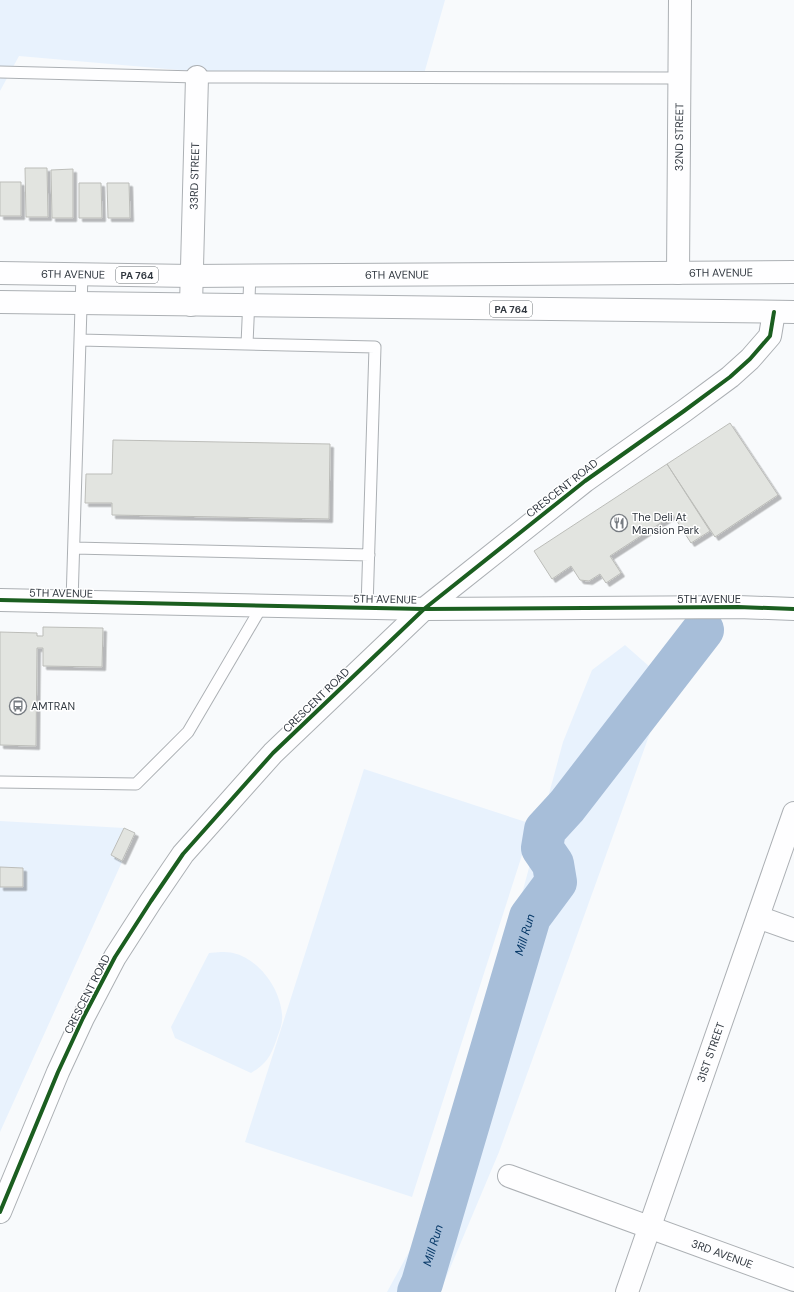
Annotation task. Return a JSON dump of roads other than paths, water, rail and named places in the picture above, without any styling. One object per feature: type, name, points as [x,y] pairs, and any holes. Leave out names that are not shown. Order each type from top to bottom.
[{"type":"street","name":"32ND STREET","points":[[678,274],[680,0]]},
{"type":"street","name":"33RD STREET","points":[[191,305],[197,77]]},
{"type":"street","name":"6TH AVENUE","points":[[0,272],[192,276],[678,274],[794,272]]},
{"type":"street","name":"PA 764","points":[[0,302],[784,312]]},
{"type":"street","name":"CRESCENT ROAD","points":[[0,1212],[58,1072],[83,1018],[115,957],[183,854],[273,753],[424,609],[585,481],[730,376],[750,359],[770,336],[784,312]]},
{"type":"street","name":"5TH AVENUE","points":[[0,600],[424,609],[738,607],[794,609]]},
{"type":"street","name":"31ST STREET","points":[[627,1292],[794,813]]},
{"type":"street","points":[[758,917],[794,930]]},
{"type":"street","name":"3RD AVENUE","points":[[509,1176],[794,1280]]},
{"type":"lane","points":[[0,72],[197,77],[679,78]]},
{"type":"lane","points":[[72,602],[82,274]]},
{"type":"lane","points":[[247,344],[250,275]]},
{"type":"lane","points":[[80,340],[375,347],[367,608]]},
{"type":"lane","points":[[74,548],[368,555]]},
{"type":"lane","points":[[0,782],[136,784],[188,732],[262,606]]},
{"type":"waterway","name":"Mill Run","points":[[418,1292],[422,1283],[530,917],[556,882],[553,864],[542,848],[545,830],[567,806],[703,630]]},
{"type":"place","name":"The Deli At Mansion Park","points":[[619,523]]},
{"type":"place","name":"AMTRAN","points":[[18,706]]}]
